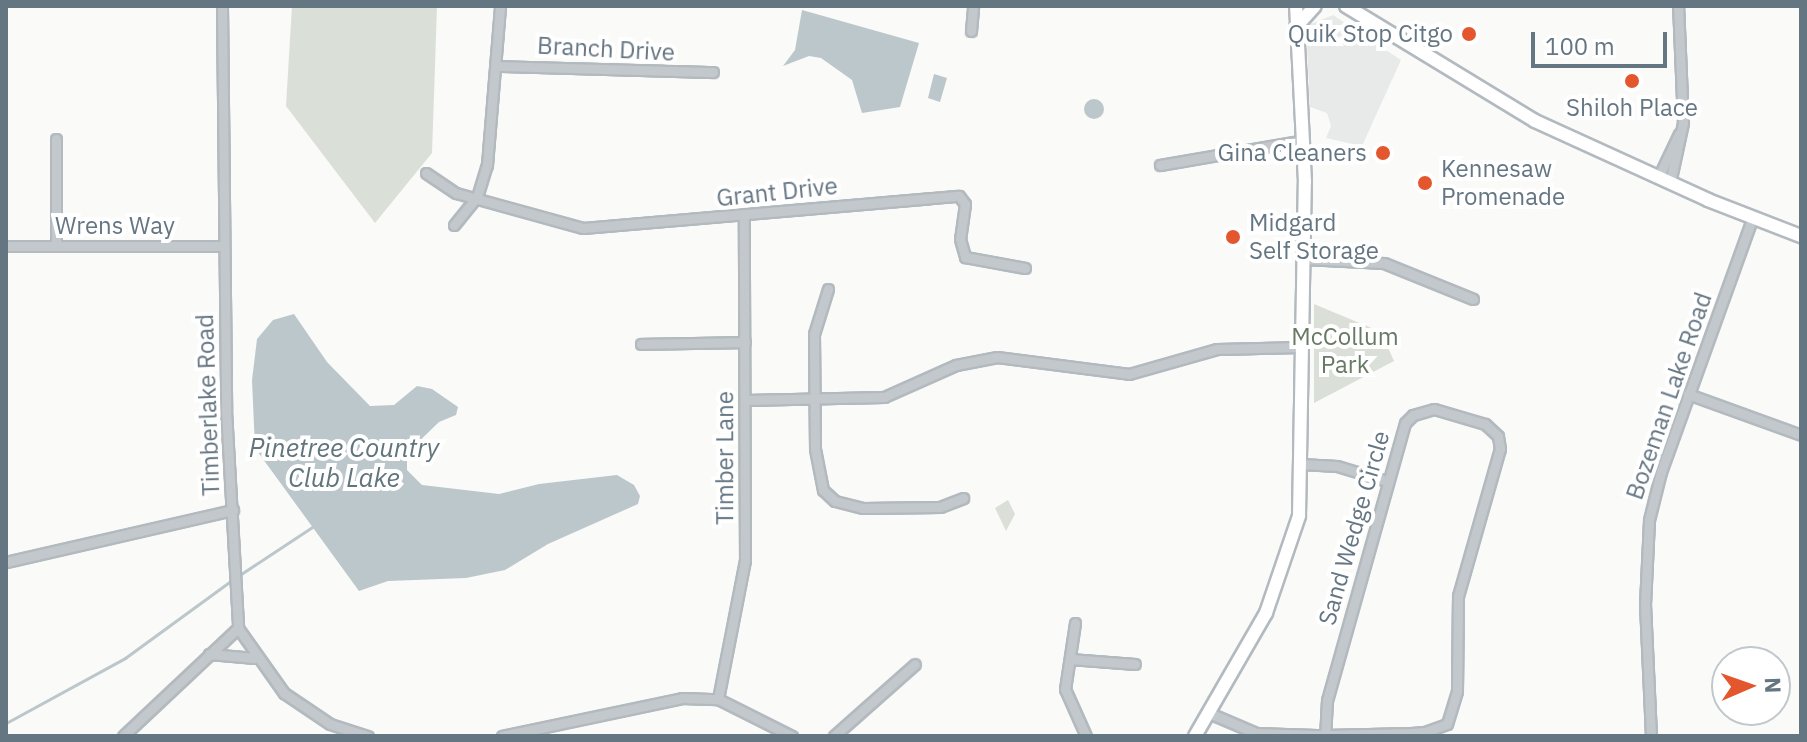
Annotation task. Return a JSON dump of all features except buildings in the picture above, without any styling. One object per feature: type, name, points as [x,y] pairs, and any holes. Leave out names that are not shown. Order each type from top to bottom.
[{"type":"street","name":"Timberlake Road","points":[[222,6],[223,246],[238,628],[255,658],[284,693],[315,715],[368,736]]},
{"type":"street","points":[[454,225],[477,197],[493,133],[500,6]]},
{"type":"street","points":[[971,31],[973,6]]},
{"type":"street","points":[[1195,736],[1254,637],[1283,573],[1298,525],[1304,140],[1296,6]]},
{"type":"street","points":[[1296,27],[1315,6]]},
{"type":"street","points":[[1346,6],[1510,108],[1664,180],[1801,236]]},
{"type":"street","points":[[1664,180],[1683,123],[1678,6]]},
{"type":"street","name":"Branch Drive","points":[[498,66],[713,72]]},
{"type":"street","points":[[56,139],[56,246]]},
{"type":"street","points":[[1160,165],[1304,140]]},
{"type":"street","name":"Grant Drive","points":[[426,173],[456,193],[583,228],[744,214],[924,192],[959,196],[965,204],[960,239],[965,257],[1025,268]]},
{"type":"street","name":"Timber Lane","points":[[718,699],[745,560],[744,214]]},
{"type":"street","name":"Bozeman Lake Road","points":[[1651,736],[1645,605],[1649,520],[1688,394],[1753,217]]},
{"type":"street","name":"Wrens Way","points":[[6,246],[223,246]]},
{"type":"street","points":[[1304,259],[1384,263],[1473,299]]},
{"type":"street","points":[[828,289],[814,334],[820,482],[835,501],[863,508],[940,507],[963,498]]},
{"type":"street","points":[[641,344],[745,342]]},
{"type":"street","points":[[745,400],[884,397],[956,365],[997,357],[1129,374],[1217,349],[1300,347]]},
{"type":"street","points":[[1688,394],[1801,435]]},
{"type":"street","name":"Sand Wedge Circle","points":[[1209,713],[1249,732],[1325,735],[1425,732],[1447,724],[1455,711],[1455,614],[1500,449],[1498,436],[1466,417],[1423,410],[1405,423],[1327,700],[1325,735]]},
{"type":"street","points":[[1301,464],[1350,469],[1387,481]]},
{"type":"street","points":[[6,562],[233,510]]},
{"type":"street","points":[[1075,623],[1065,689],[1086,736]]},
{"type":"street","points":[[123,736],[238,628]]},
{"type":"street","points":[[209,654],[255,658]]},
{"type":"street","points":[[1070,659],[1135,664]]},
{"type":"street","points":[[834,736],[915,664]]},
{"type":"street","points":[[502,736],[649,702],[718,699],[792,736]]},
{"type":"shaded area","points":[[1333,15],[1401,60],[1362,146],[1326,138],[1331,126],[1327,113],[1310,107],[1306,26]]},
{"type":"green space","points":[[292,6],[437,6],[432,153],[375,223],[286,106]]},
{"type":"green space","name":"McCollum Park","points":[[1314,304],[1381,332],[1394,361],[1314,403]]},
{"type":"green space","points":[[1008,500],[1015,514],[1006,531],[995,508]]},
{"type":"water","points":[[802,10],[919,43],[900,107],[862,113],[852,80],[821,58],[809,56],[783,66],[795,50]]},
{"type":"water","points":[[934,74],[947,78],[940,102],[928,98]]},
{"type":"water","points":[[1090,99],[1098,99],[1104,109],[1098,119],[1090,119],[1084,113],[1084,105]]},
{"type":"water","name":"Pinetree Country Club Lake","points":[[294,314],[327,362],[370,406],[394,405],[417,386],[432,389],[458,407],[456,415],[439,422],[407,453],[407,470],[422,485],[499,494],[539,484],[617,475],[634,485],[640,496],[638,504],[548,544],[505,570],[466,578],[388,581],[359,591],[255,448],[252,380],[257,339],[273,320]]},
{"type":"waterway","points":[[238,576],[312,527]]},
{"type":"waterway","points":[[6,723],[125,658],[232,580]]},
{"type":"place","name":"Quik Stop Citgo","points":[[1469,34]]},
{"type":"place","name":"Shiloh Place","points":[[1632,81]]},
{"type":"place","name":"Gina Cleaners","points":[[1383,153]]},
{"type":"place","name":"Kennesaw Promenade","points":[[1425,183]]},
{"type":"place","name":"Midgard Self Storage","points":[[1233,237]]}]
